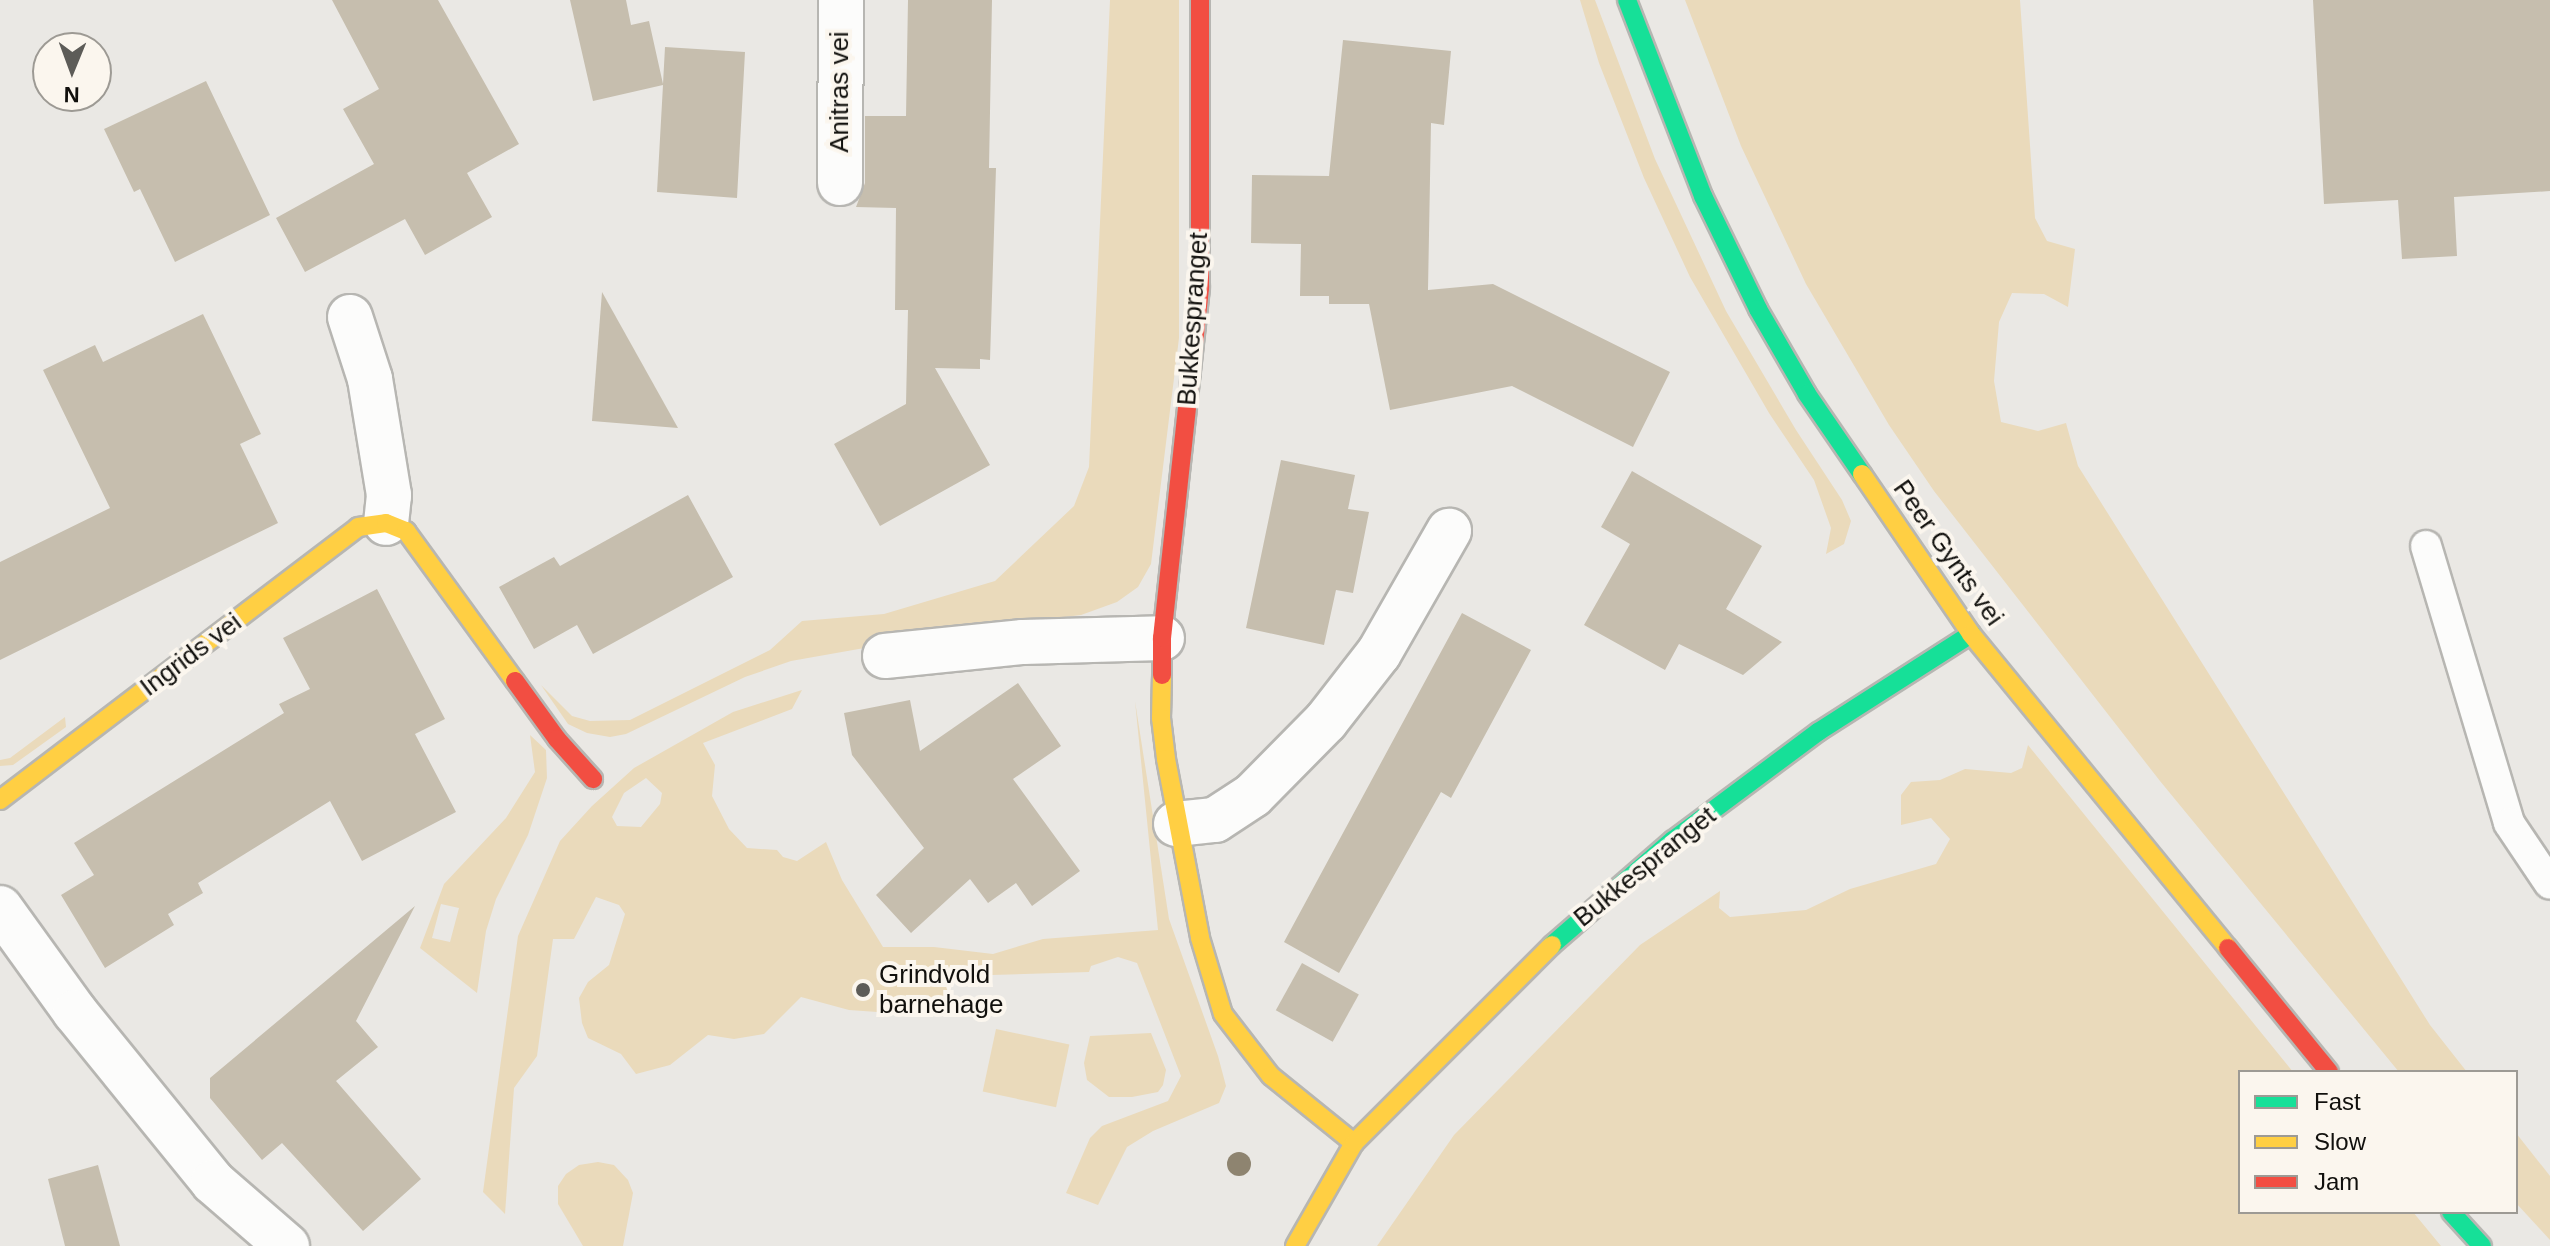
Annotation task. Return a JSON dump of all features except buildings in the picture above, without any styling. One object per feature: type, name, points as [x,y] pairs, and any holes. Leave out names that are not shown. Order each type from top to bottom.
[{"type":"street","name":"Anitras vei","points":[[840,183],[841,0]]},
{"type":"street","name":"Bukkespranget","points":[[1200,0],[1200,288],[1162,638],[1161,718],[1176,824],[1200,938],[1223,1014],[1271,1076],[1354,1143]]},
{"type":"street","name":"Peer Gynts vei","points":[[1627,0],[1703,196],[1758,309],[1807,394],[1971,634],[2327,1070]]},
{"type":"street","points":[[350,317],[370,379],[389,495],[386,523],[406,531],[557,739],[593,779]]},
{"type":"street","name":"Ingrids vei","points":[[0,800],[358,527],[386,523]]},
{"type":"street","points":[[1176,824],[1215,820],[1253,795],[1326,721],[1379,653],[1449,531]]},
{"type":"street","name":"Bukkespranget","points":[[1295,1246],[1354,1143],[1557,940],[1673,840],[1818,732],[1971,634]]},
{"type":"street","points":[[885,656],[1023,642],[1162,638]]},
{"type":"street","points":[[0,908],[75,1012],[213,1182],[287,1246]]},
{"type":"street","points":[[2453,1214],[2482,1246]]},
{"type":"lane","points":[[2426,546],[2509,823],[2550,884]]},
{"type":"shaded area","points":[[1110,0],[1179,0],[1179,338],[1151,564],[1138,587],[1117,602],[1081,615],[983,627],[791,661],[745,677],[626,734],[610,737],[587,733],[568,724],[541,685],[572,716],[590,721],[630,720],[770,650],[802,621],[884,614],[995,581],[1074,506],[1089,467]]},
{"type":"shaded area","points":[[1580,0],[1595,0],[1655,159],[1726,311],[1796,430],[1842,500],[1851,521],[1844,544],[1826,554],[1831,528],[1814,480],[1769,413],[1690,277],[1644,178],[1599,63]]},
{"type":"shaded area","points":[[1685,0],[2020,0],[2035,218],[2047,241],[2075,249],[2068,307],[2044,294],[2012,293],[1999,322],[1994,381],[2001,422],[2038,431],[2066,423],[2078,466],[2430,1025],[2465,1070],[2397,1070],[2160,781],[1934,491],[1889,425],[1806,284],[1741,146]]},
{"type":"shaded area","points":[[802,690],[792,709],[703,743],[715,765],[712,796],[729,829],[747,848],[777,850],[783,857],[797,861],[826,842],[842,880],[883,947],[934,947],[993,954],[1043,939],[1158,930],[1135,701],[1169,919],[1218,1056],[1226,1086],[1219,1103],[1153,1131],[1127,1147],[1098,1205],[1066,1193],[1090,1138],[1102,1126],[1168,1101],[1181,1076],[1137,963],[1118,957],[1091,966],[1089,972],[956,976],[934,1016],[849,1010],[801,997],[764,1034],[734,1039],[708,1035],[670,1065],[636,1074],[621,1054],[588,1038],[582,1023],[579,998],[588,982],[609,965],[625,914],[619,905],[596,897],[574,939],[553,939],[537,1056],[514,1088],[505,1214],[483,1192],[518,936],[560,841],[592,806],[634,768],[733,712]],"holes":[[[646,778],[662,793],[660,804],[641,827],[617,826],[612,817],[624,793]]]},
{"type":"shaded area","points":[[65,717],[66,727],[13,765],[0,766],[0,760],[10,758]]},
{"type":"shaded area","points":[[530,735],[546,750],[547,778],[528,835],[496,899],[486,931],[477,993],[420,948],[444,884],[506,818],[535,772]],"holes":[[[441,904],[459,908],[450,942],[432,938]]]},
{"type":"shaded area","points":[[2028,745],[2291,1070],[2238,1070],[2238,1214],[2415,1214],[2441,1246],[1377,1246],[1454,1135],[1640,945],[1720,891],[1719,908],[1730,917],[1806,910],[1850,889],[1936,864],[1950,839],[1931,818],[1901,825],[1901,795],[1911,782],[1940,780],[1965,769],[2011,773],[2022,768]]},
{"type":"shaded area","points":[[996,1029],[1069,1045],[1056,1107],[983,1092]]},
{"type":"shaded area","points":[[1151,1033],[1166,1070],[1158,1092],[1109,1097],[1087,1080],[1084,1063],[1090,1036]]},
{"type":"shaded area","points":[[2518,1136],[2550,1176],[2550,1240],[2518,1205]]},
{"type":"shaded area","points":[[598,1162],[614,1165],[628,1180],[633,1193],[623,1246],[583,1246],[558,1204],[558,1186],[566,1174],[579,1165]]},
{"type":"traffic: fast","points":[[1627,0],[1703,196],[1758,309],[1807,394],[1862,474]]},
{"type":"traffic: fast","points":[[1552,945],[1673,840],[1818,732],[1971,634]]},
{"type":"traffic: fast","points":[[2453,1214],[2482,1246]]},
{"type":"traffic: slow","points":[[1862,474],[1971,634],[2228,948]]},
{"type":"traffic: slow","points":[[0,800],[358,527],[386,523],[406,531],[515,681]]},
{"type":"traffic: slow","points":[[1162,675],[1161,718],[1166,759],[1200,938],[1223,1014],[1271,1076],[1354,1143]]},
{"type":"traffic: slow","points":[[1295,1246],[1354,1143],[1552,945]]},
{"type":"traffic: jam","points":[[1162,675],[1162,638],[1200,288],[1200,0]]},
{"type":"traffic: jam","points":[[515,681],[557,739],[593,779]]},
{"type":"traffic: jam","points":[[2228,948],[2327,1070]]},
{"type":"place","name":"Grindvold barnehage","points":[[863,990]]}]
